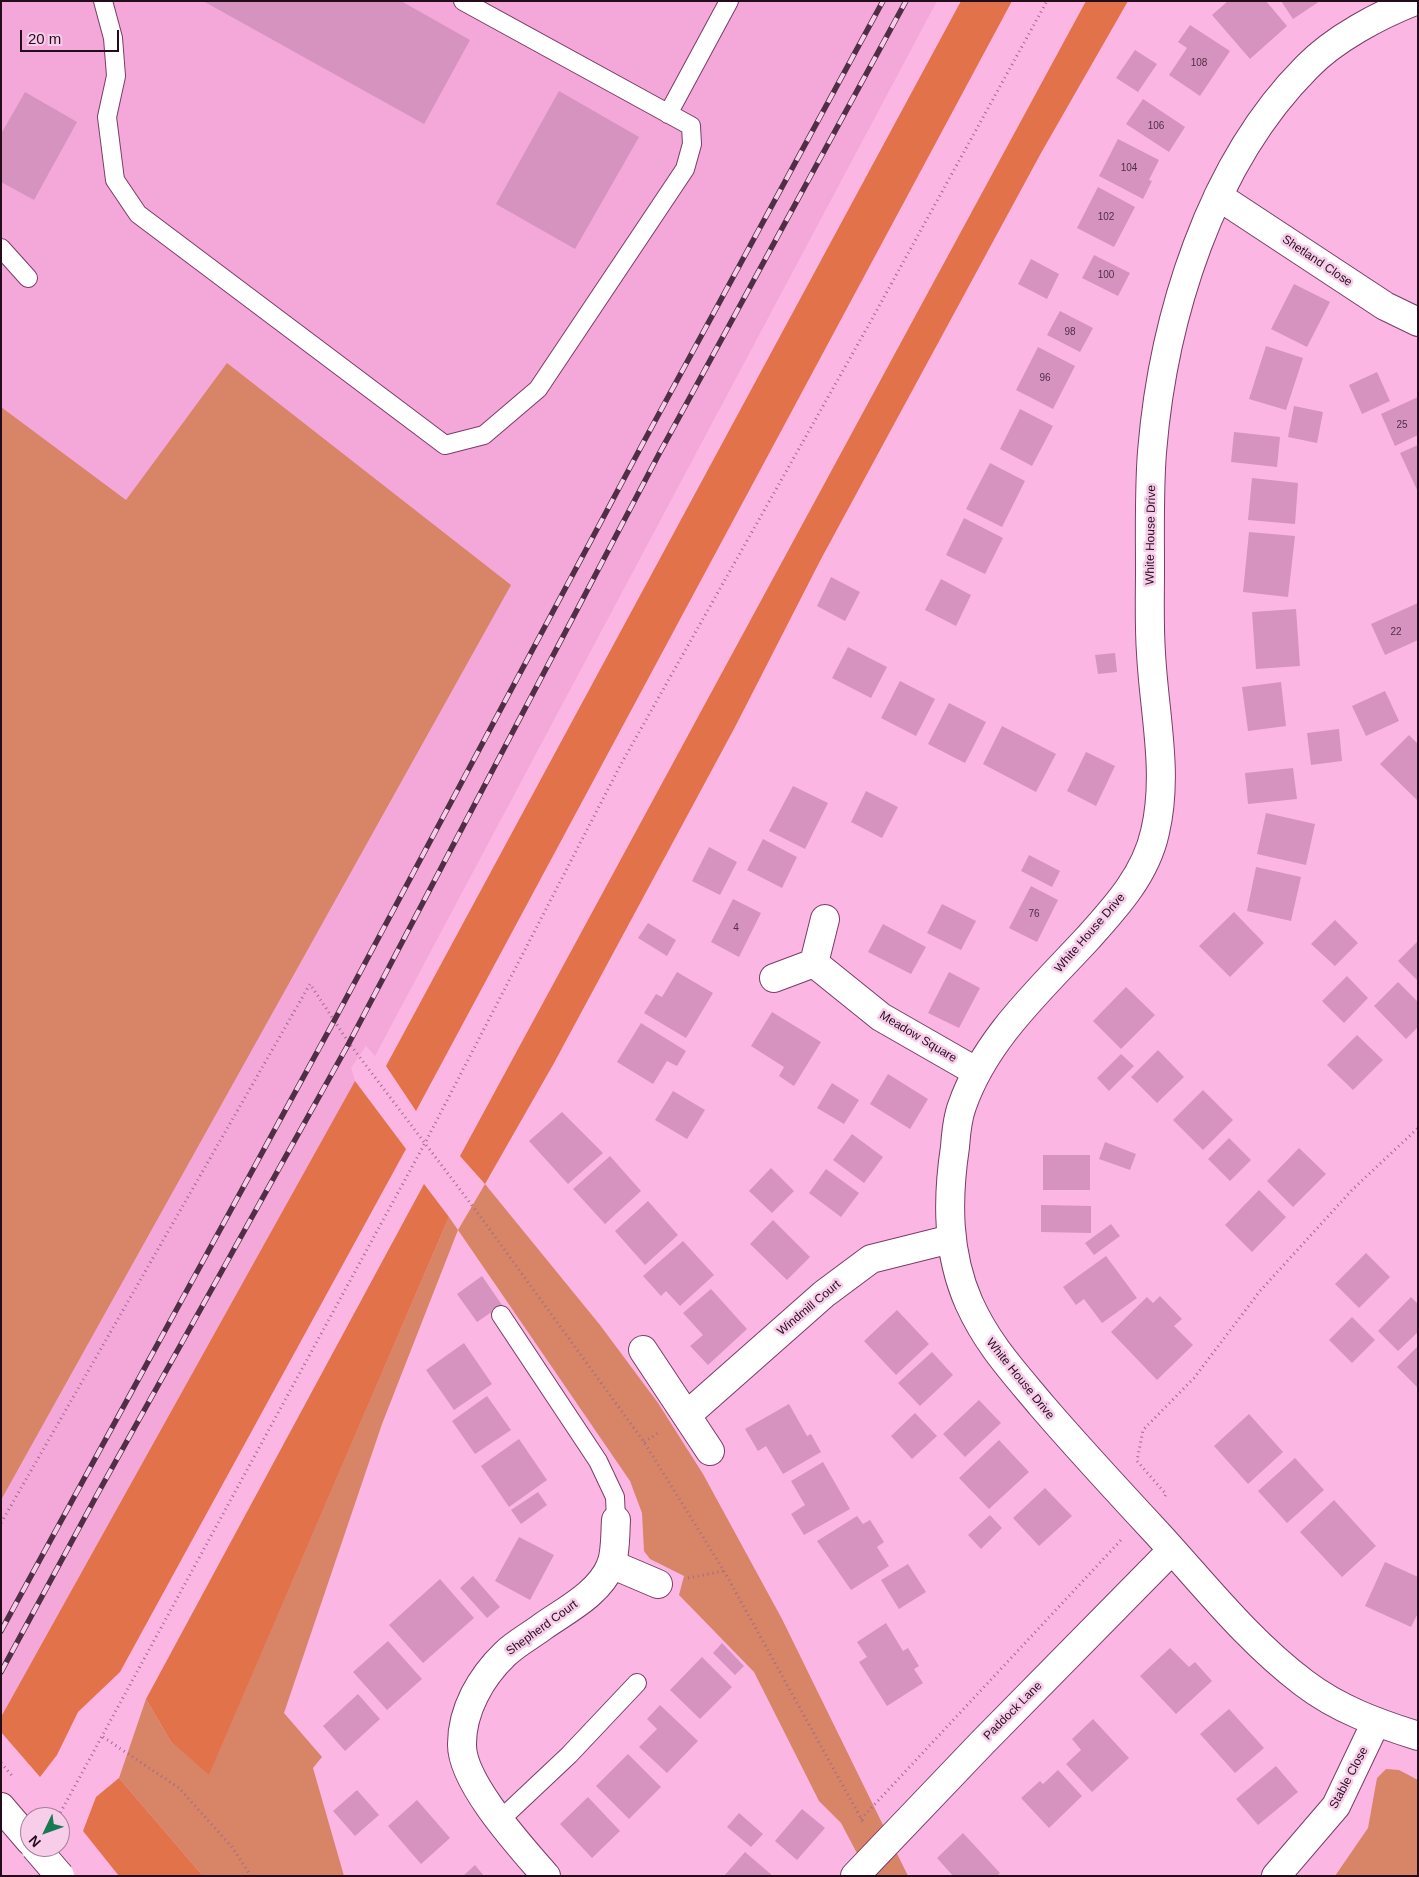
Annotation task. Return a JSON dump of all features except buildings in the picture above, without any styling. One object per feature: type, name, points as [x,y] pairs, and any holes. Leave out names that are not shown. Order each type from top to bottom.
[{"type":"street","name":"White House Drive","points":[[1415,1],[1357,30],[1310,63],[1281,96],[1251,136],[1218,196],[1175,312],[1161,384],[1152,452],[1150,653],[1162,779],[1155,836],[1136,880],[1108,915],[1011,1022],[977,1072],[960,1110],[949,1185],[951,1239],[955,1263],[967,1299],[990,1345],[1069,1437],[1252,1638],[1305,1684],[1347,1710],[1418,1736]]},
{"type":"street","name":"Shetland Close","points":[[1218,196],[1385,306],[1418,322]]},
{"type":"street","points":[[774,978],[814,963],[825,919]]},
{"type":"street","name":"Meadow Square","points":[[814,963],[881,1017],[977,1072]]},
{"type":"street","name":"Windmill Court","points":[[687,1415],[824,1294],[871,1259],[951,1239]]},
{"type":"street","points":[[643,1350],[710,1451]]},
{"type":"street","name":"Shepherd Court","points":[[546,1876],[484,1798],[465,1760],[462,1744],[465,1716],[478,1686],[505,1653],[583,1599],[602,1579],[611,1564],[616,1520]]},
{"type":"street","name":"Paddock Lane","points":[[856,1876],[982,1743],[1172,1550]]},
{"type":"street","points":[[611,1564],[658,1584]]},
{"type":"street","name":"Stable Close","points":[[1276,1876],[1336,1806],[1376,1722]]},
{"type":"street","points":[[1,1807],[20,1829]]},
{"type":"street","points":[[44,1857],[60,1876]]},
{"type":"lane","points":[[103,1],[113,38],[116,76],[107,117],[115,180],[138,214],[444,444],[484,435],[538,389],[685,168],[692,144],[691,126],[463,1]]},
{"type":"lane","points":[[668,114],[730,1]]},
{"type":"lane","points":[[1,248],[28,278]]},
{"type":"lane","points":[[501,1315],[598,1461],[615,1497],[616,1520]]},
{"type":"lane","points":[[500,1820],[569,1755],[636,1683]]},
{"type":"path","points":[[64,1807],[425,1143],[620,766],[867,328],[1047,1]]},
{"type":"path","points":[[1,1523],[310,984],[354,1050],[425,1143],[644,1442],[724,1570],[861,1818],[878,1853]]},
{"type":"path","points":[[861,1818],[1142,1517],[1166,1494],[1137,1461],[1143,1430],[1194,1378],[1260,1291],[1352,1190],[1418,1128]]},
{"type":"path","points":[[658,1584],[724,1570]]},
{"type":"path","points":[[103,1737],[179,1788],[232,1847],[251,1876]]},
{"type":"shaded area","points":[[1,1],[937,1],[375,1056],[366,1046],[351,1068],[355,1081],[1,1717]]},
{"type":"shaded area","points":[[961,1],[1012,1],[416,1111],[386,1066]]},
{"type":"shaded area","points":[[1086,1],[1128,1],[1041,153],[821,559],[735,727],[554,1063],[485,1184],[460,1156]]},
{"type":"shaded area","points":[[227,363],[511,585],[1,1500],[1,407],[126,500]]},
{"type":"shaded area","points":[[355,1081],[406,1149],[120,1672],[78,1712],[57,1755],[40,1777],[1,1732],[1,1717]]},
{"type":"shaded area","points":[[424,1184],[449,1217],[209,1775],[171,1742],[146,1699]]},
{"type":"shaded area","points":[[485,1184],[600,1325],[658,1403],[703,1474],[782,1619],[908,1876],[869,1876],[841,1823],[819,1801],[754,1672],[679,1595],[684,1576],[650,1559],[644,1551],[642,1513],[630,1481],[458,1230]]},
{"type":"shaded area","points":[[449,1217],[458,1230],[382,1424],[284,1713],[322,1757],[313,1768],[344,1876],[203,1876],[119,1778],[146,1699],[171,1742],[209,1774]]},
{"type":"shaded area","points":[[1386,1769],[1399,1770],[1418,1780],[1418,1876],[1335,1876],[1368,1828],[1377,1778]]},
{"type":"shaded area","points":[[119,1778],[203,1876],[119,1876],[83,1831],[96,1797]]},
{"type":"railway","points":[[1,1631],[334,1021],[642,445],[883,1]]},
{"type":"railway","points":[[1,1672],[98,1493],[349,1043],[659,454],[906,1]]}]
